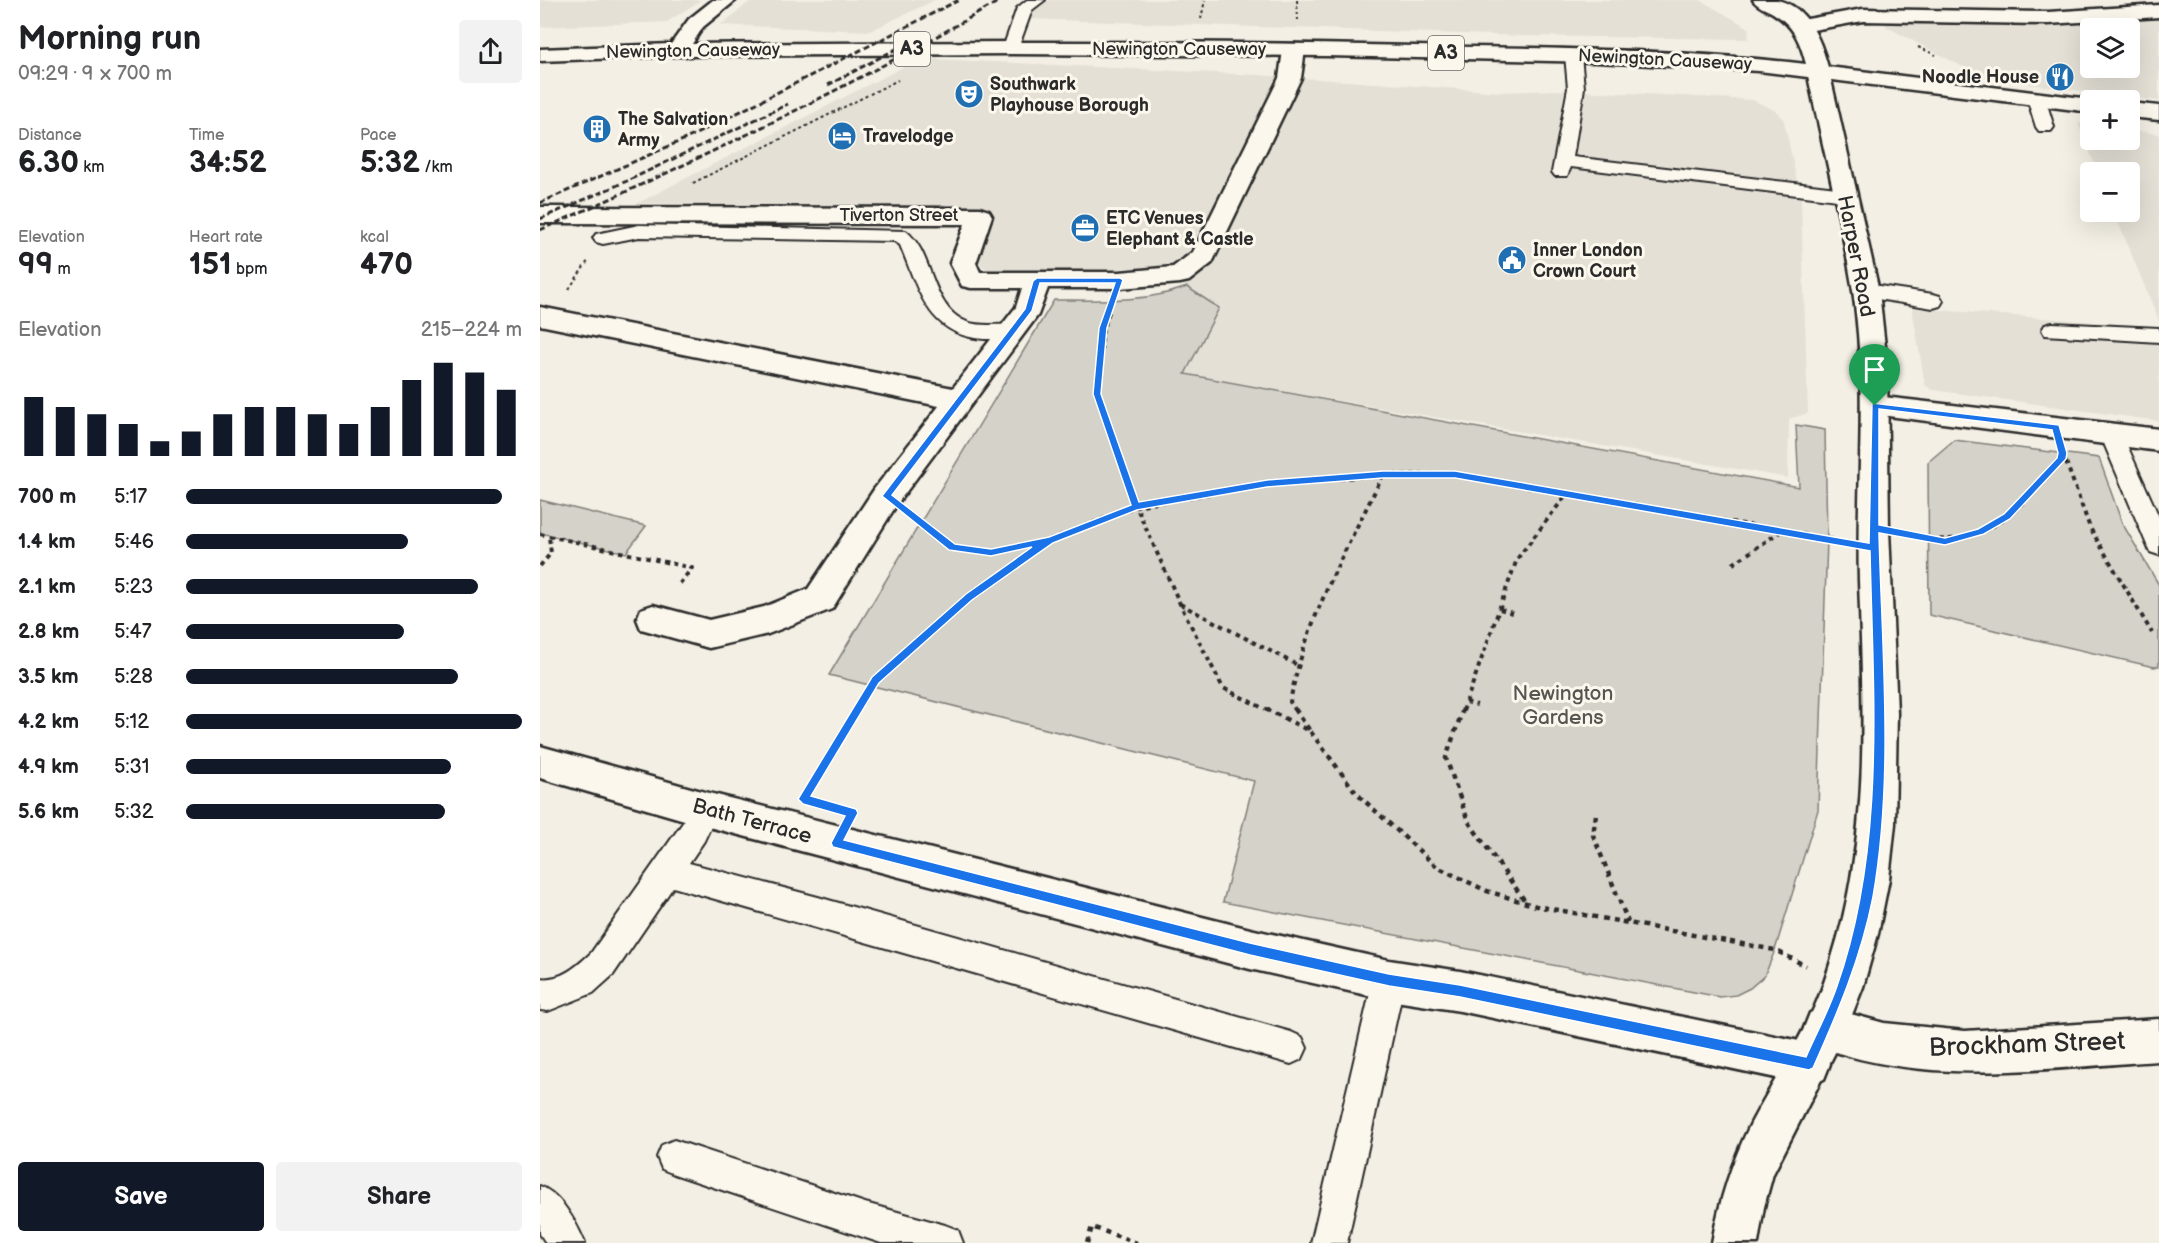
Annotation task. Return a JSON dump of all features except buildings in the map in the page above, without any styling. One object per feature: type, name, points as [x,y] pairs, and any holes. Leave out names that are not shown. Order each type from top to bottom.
[{"type":"street","points":[[677,50],[696,23],[726,0]]},
{"type":"street","points":[[1763,0],[1784,11],[1802,26],[1863,15],[2049,18],[2159,11]]},
{"type":"street","name":"Harper Road","points":[[1735,1243],[1737,1218],[1751,1168],[1778,1113],[1817,1046],[1843,987],[1867,897],[1878,803],[1879,703],[1874,538],[1875,406],[1866,291],[1811,42],[1802,26]]},
{"type":"street","name":"Newington Causeway","points":[[540,55],[677,50],[1011,48],[1294,50],[1573,55],[1705,61],[1818,71]]},
{"type":"street","name":"Tiverton Street","points":[[540,215],[645,213],[980,216],[963,263],[970,280],[1120,280],[1180,275],[1203,257],[1290,78],[1294,50]]},
{"type":"street","name":"A3","points":[[1818,71],[2080,104]]},
{"type":"street","points":[[2140,111],[2159,113]]},
{"type":"street","points":[[653,619],[709,634],[768,620],[820,599],[886,496],[1029,309],[1037,281]]},
{"type":"street","points":[[545,316],[960,400]]},
{"type":"street","points":[[1875,406],[2059,440],[2111,434],[2159,440]]},
{"type":"street","name":"Bath Terrace","points":[[540,762],[705,809],[1250,949],[1389,980],[1817,1046]]},
{"type":"street","name":"Brockham Street","points":[[1817,1046],[1884,1044],[1965,1052],[2159,1040]]},
{"type":"lane","points":[[1011,48],[1025,8],[1037,0]]},
{"type":"lane","points":[[1573,55],[1576,88],[1562,167],[1845,195]]},
{"type":"lane","points":[[2036,98],[2045,127]]},
{"type":"lane","points":[[603,238],[639,231],[899,235],[908,242],[941,312],[957,326],[979,331],[1011,332]]},
{"type":"lane","points":[[1866,291],[1933,301]]},
{"type":"lane","points":[[2052,330],[2159,334]]},
{"type":"lane","points":[[2111,434],[2159,545]]},
{"type":"lane","points":[[540,994],[548,995],[582,982],[602,964],[694,831],[705,809]]},
{"type":"lane","points":[[666,871],[1291,1047]]},
{"type":"lane","points":[[1329,1243],[1389,980]]},
{"type":"lane","points":[[674,1157],[865,1221],[945,1243]]},
{"type":"lane","points":[[540,1203],[567,1243]]},
{"type":"path","points":[[1200,26],[1204,0]]},
{"type":"path","points":[[1297,0],[1298,22]]},
{"type":"path","points":[[1911,43],[1943,58]]},
{"type":"path","points":[[645,213],[677,191],[900,79]]},
{"type":"path","points":[[545,316],[603,238]]},
{"type":"path","points":[[1120,280],[1103,328],[1097,394],[1136,506],[1180,604],[1223,688],[1310,731]]},
{"type":"path","points":[[886,496],[953,547],[991,552],[1050,540],[1136,506],[1267,484],[1383,475],[1455,474],[1781,531],[1945,541],[1980,532],[2007,516],[2061,459],[2059,440]]},
{"type":"path","points":[[2059,440],[2090,528],[2152,633]]},
{"type":"path","points":[[1383,475],[1325,592],[1297,665],[1290,702],[1357,794],[1437,867],[1487,891],[1525,902],[1775,950],[1843,987]]},
{"type":"path","points":[[1525,902],[1468,820],[1446,758],[1517,559],[1566,494]]},
{"type":"path","points":[[1733,564],[1781,531]]},
{"type":"path","points":[[540,534],[692,568],[653,619]]},
{"type":"path","points":[[540,566],[551,553],[549,537]]},
{"type":"path","points":[[803,799],[875,680],[969,597],[1050,540]]},
{"type":"path","points":[[1180,604],[1297,665]]},
{"type":"path","points":[[1500,609],[1512,613]]},
{"type":"path","points":[[1466,702],[1477,705]]},
{"type":"path","points":[[1596,815],[1593,835],[1629,922]]},
{"type":"path","points":[[1087,1243],[1092,1227],[1137,1243]]},
{"type":"shaded area","points":[[540,0],[701,0],[667,22],[540,27]]},
{"type":"shaded area","points":[[752,0],[935,0],[870,31],[721,25]]},
{"type":"shaded area","points":[[1044,0],[1700,0],[1749,28],[1748,39],[1521,36],[1027,19],[1030,9]]},
{"type":"shaded area","points":[[1893,18],[2049,25],[2080,23],[2080,78],[2140,78],[2140,19],[2159,18],[2159,101],[2140,99],[2140,90],[2080,91],[1984,78],[1885,26]]},
{"type":"shaded area","points":[[931,59],[1258,75],[1502,92],[1554,90],[1753,100],[1770,108],[1779,113],[1784,121],[1801,200],[1808,413],[1789,419],[1788,478],[1184,374],[1219,308],[1187,287],[1166,267],[992,273],[976,261],[978,209],[638,203],[911,63]]},
{"type":"shaded area","points":[[2140,131],[2159,134],[2159,321],[2118,222],[2140,222],[2140,162],[2094,162],[2089,150],[2140,150]]},
{"type":"shaded area","points":[[1912,308],[2159,327],[2159,421],[1933,390],[1925,385]]},
{"type":"green space","name":"Newington Gardens","points":[[1187,287],[1219,308],[1185,374],[1799,487],[1796,425],[1825,430],[1827,539],[1818,810],[1775,950],[1765,975],[1750,988],[1736,995],[1720,997],[1223,902],[1254,781],[829,675],[1054,300],[1138,298]]},
{"type":"green space","points":[[1954,440],[2099,458],[2122,523],[2159,585],[2159,666],[2154,667],[1929,615],[1928,462]]},
{"type":"green space","points":[[540,500],[646,526],[626,553],[540,533]]},
{"type":"railway","points":[[540,203],[692,136],[959,0]]},
{"type":"railway","points":[[540,230],[774,121],[888,63],[1001,0]]},
{"type":"railway","points":[[828,85],[900,47]]},
{"type":"railway","points":[[540,219],[627,181],[788,104]]},
{"type":"place","name":"Noodle House","points":[[2060,77]]},
{"type":"place","name":"Southwark Playhouse Borough","points":[[969,94]]},
{"type":"place","name":"The Salvation Army","points":[[597,129]]},
{"type":"place","name":"Travelodge","points":[[842,136]]},
{"type":"place","name":"ETC Venues Elephant & Castle","points":[[1085,228]]},
{"type":"place","name":"Inner London Crown Court","points":[[1512,260]]},
{"type":"route","points":[[1875,406],[1874,548],[1455,474],[1383,475],[1267,484],[1136,506],[1093,523],[1050,540],[991,552],[953,547],[886,496],[1029,309],[1037,281],[1120,280],[1103,328],[1097,394],[1136,506],[1093,523],[1050,540],[969,597],[875,680],[803,799],[852,813],[837,843],[1250,949],[1389,980],[1460,991],[1809,1064],[1843,987],[1867,897],[1878,803],[1879,715],[1876,561],[1874,548],[1874,528],[1928,539],[1945,541],[1980,532],[2007,516],[2051,471],[2063,453],[2056,428],[1875,406]]}]
